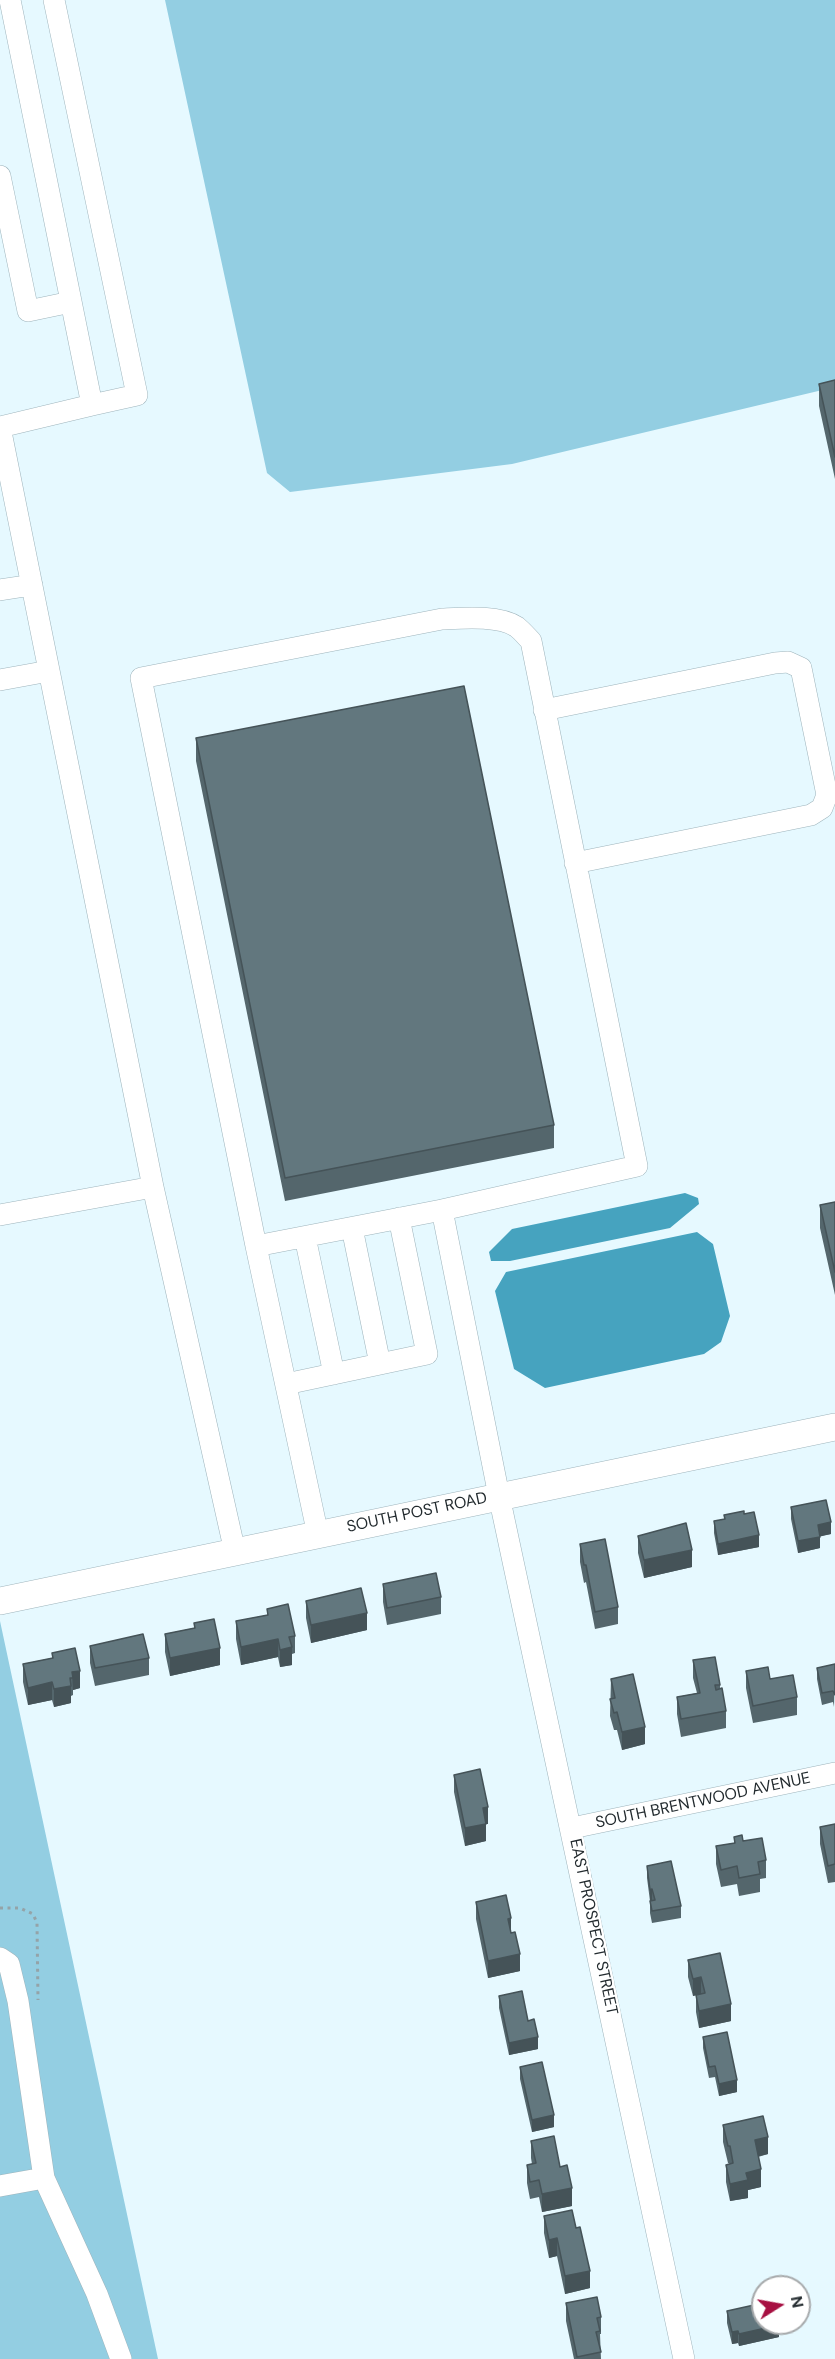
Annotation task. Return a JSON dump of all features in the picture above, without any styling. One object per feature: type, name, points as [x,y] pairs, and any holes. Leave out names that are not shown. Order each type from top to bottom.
[{"type":"main road","name":"SOUTH POST ROAD","points":[[0,1601],[835,1427]]},
{"type":"street","points":[[10,0],[92,405]]},
{"type":"street","points":[[54,0],[137,395],[0,427],[153,1187],[235,1552]]},
{"type":"street","points":[[0,176],[27,311],[71,302]]},
{"type":"street","points":[[0,590],[32,585]]},
{"type":"street","points":[[256,1246],[442,1210],[637,1166],[531,641],[517,627],[500,621],[475,618],[442,620],[141,678],[256,1246],[318,1535]]},
{"type":"street","points":[[544,710],[788,662],[801,668],[827,795],[822,808],[811,815],[575,862]]},
{"type":"street","points":[[0,680],[49,671]]},
{"type":"street","points":[[0,1215],[153,1187]]},
{"type":"street","name":"EAST PROSPECT STREET","points":[[442,1210],[499,1496],[684,2359]]},
{"type":"street","points":[[286,1384],[427,1354],[399,1218]]},
{"type":"street","points":[[352,1228],[380,1364]]},
{"type":"street","points":[[305,1237],[334,1374]]},
{"type":"street","name":"SOUTH BRENTWOOD AVENUE","points":[[572,1828],[835,1773]]},
{"type":"street","points":[[0,1958],[9,1964],[18,2001],[44,2178],[97,2294],[121,2359]]},
{"type":"street","points":[[0,2186],[44,2178]]},
{"type":"path","points":[[0,1908],[20,1908],[33,1914],[37,1923],[38,2000]]},
{"type":"shaded area","points":[[165,0],[835,0],[835,387],[512,464],[290,492],[267,473]]},
{"type":"shaded area","points":[[685,1193],[698,1198],[699,1204],[670,1228],[510,1261],[491,1261],[489,1252],[512,1229]]},
{"type":"shaded area","points":[[697,1232],[713,1244],[730,1316],[721,1342],[704,1354],[545,1388],[514,1369],[495,1291],[506,1272]]},
{"type":"shaded area","points":[[0,1621],[158,2359],[0,2359]]},
{"type":"building","points":[[835,380],[835,457],[819,384]]},
{"type":"building","points":[[464,686],[554,1125],[285,1178],[196,738]]},
{"type":"building","points":[[835,1202],[835,1272],[820,1205]]},
{"type":"building","points":[[826,1500],[831,1522],[818,1525],[820,1537],[798,1541],[791,1507]]},
{"type":"building","points":[[744,1511],[744,1514],[754,1512],[759,1535],[718,1544],[714,1521],[725,1519],[724,1515]]},
{"type":"building","points":[[686,1523],[692,1550],[644,1560],[638,1536]]},
{"type":"building","points":[[605,1539],[618,1607],[595,1612],[580,1544]]},
{"type":"building","points":[[436,1573],[441,1597],[387,1608],[383,1584]]},
{"type":"building","points":[[361,1588],[367,1613],[311,1625],[306,1601]]},
{"type":"building","points":[[288,1604],[295,1636],[289,1637],[292,1647],[280,1650],[278,1639],[241,1647],[236,1621],[268,1615],[267,1609]]},
{"type":"building","points":[[214,1619],[220,1648],[170,1658],[165,1634],[195,1628],[194,1623]]},
{"type":"building","points":[[143,1634],[149,1658],[95,1668],[90,1646]]},
{"type":"building","points":[[75,1648],[80,1671],[72,1672],[71,1686],[54,1689],[52,1682],[28,1688],[23,1664],[53,1658],[52,1653]]},
{"type":"building","points":[[715,1657],[720,1685],[715,1685],[716,1690],[722,1688],[726,1711],[681,1719],[677,1697],[700,1693],[693,1660]]},
{"type":"building","points":[[835,1664],[835,1695],[833,1691],[822,1693],[817,1668]]},
{"type":"building","points":[[768,1667],[770,1679],[793,1675],[797,1697],[753,1706],[746,1671]]},
{"type":"building","points":[[633,1674],[645,1727],[622,1732],[617,1712],[614,1713],[610,1699],[615,1698],[611,1679]]},
{"type":"building","points":[[480,1769],[488,1807],[483,1808],[486,1824],[465,1828],[454,1775]]},
{"type":"building","points":[[835,1824],[835,1864],[828,1866],[820,1827]]},
{"type":"building","points":[[742,1835],[743,1841],[762,1838],[766,1860],[758,1862],[760,1874],[739,1878],[737,1866],[721,1870],[716,1846],[735,1843],[734,1837]]},
{"type":"building","points":[[671,1861],[681,1906],[652,1911],[650,1901],[655,1900],[652,1889],[650,1890],[647,1866]]},
{"type":"building","points":[[506,1895],[511,1918],[508,1919],[511,1933],[515,1932],[520,1954],[488,1961],[476,1902]]},
{"type":"building","points":[[720,1953],[731,2004],[699,2011],[696,1995],[705,1993],[701,1977],[693,1979],[688,1960]]},
{"type":"building","points":[[522,1991],[528,2021],[534,2019],[538,2037],[509,2043],[499,1996]]},
{"type":"building","points":[[727,2032],[737,2080],[719,2084],[715,2066],[709,2067],[703,2037]]},
{"type":"building","points":[[542,2062],[554,2115],[532,2120],[520,2067]]},
{"type":"building","points":[[763,2116],[768,2137],[755,2140],[761,2169],[746,2173],[748,2180],[730,2184],[726,2165],[733,2163],[723,2125]]},
{"type":"building","points":[[554,2136],[560,2167],[567,2165],[572,2188],[542,2194],[539,2180],[530,2182],[527,2165],[536,2163],[531,2141]]},
{"type":"building","points":[[572,2210],[576,2228],[580,2227],[590,2271],[565,2276],[557,2238],[549,2240],[544,2216]]},
{"type":"building","points":[[597,2297],[601,2317],[597,2318],[600,2331],[596,2332],[601,2352],[577,2357],[566,2303]]},
{"type":"building","points":[[751,2306],[751,2331],[739,2334],[738,2331],[732,2332],[727,2311]]}]
